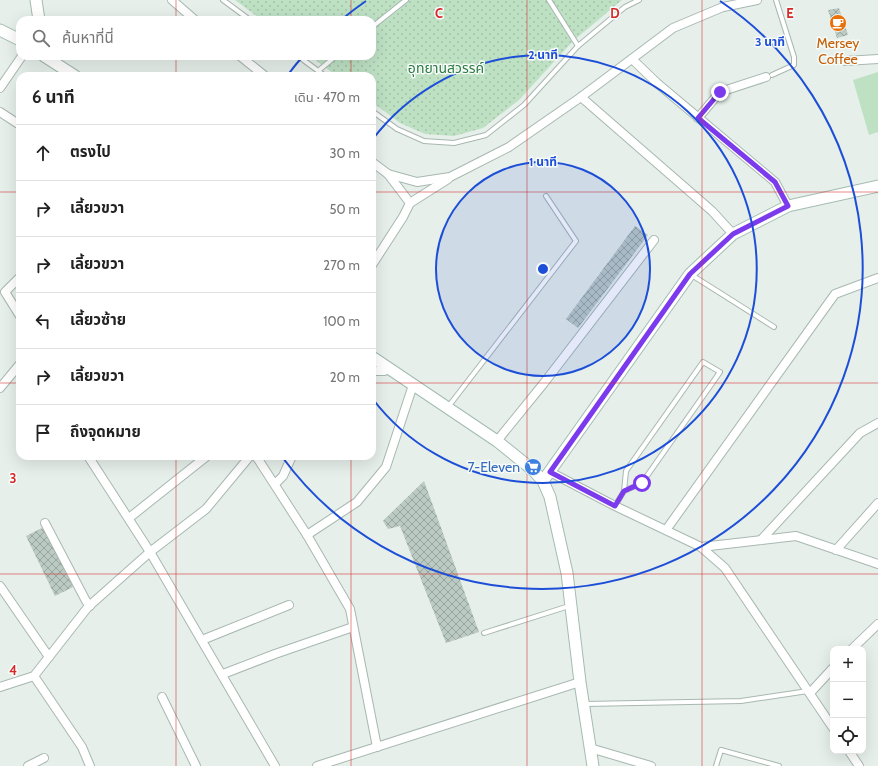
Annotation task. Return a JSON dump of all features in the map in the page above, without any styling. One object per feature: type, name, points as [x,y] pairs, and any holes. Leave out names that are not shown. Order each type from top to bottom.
[{"type":"street","points":[[36,0],[38,16]]},
{"type":"street","points":[[172,0],[190,16]]},
{"type":"street","points":[[376,259],[410,203],[450,177],[509,147],[581,97],[673,28],[723,7],[757,0]]},
{"type":"street","points":[[0,30],[16,38]]},
{"type":"street","points":[[845,61],[878,58]]},
{"type":"street","points":[[632,59],[657,83],[775,182],[788,206]]},
{"type":"street","points":[[0,88],[19,60]]},
{"type":"street","points":[[51,60],[69,72]]},
{"type":"street","points":[[245,60],[259,72]]},
{"type":"street","points":[[698,118],[720,92],[769,76]]},
{"type":"street","points":[[581,97],[712,211],[733,234]]},
{"type":"street","points":[[0,112],[16,122]]},
{"type":"street","points":[[376,165],[388,174],[410,203]]},
{"type":"street","points":[[388,174],[417,182],[450,177]]},
{"type":"street","points":[[543,481],[690,274],[733,234],[788,206],[878,186]]},
{"type":"street","points":[[497,442],[654,240]]},
{"type":"street","points":[[666,530],[835,294],[878,278]]},
{"type":"street","points":[[16,281],[5,292],[16,310]]},
{"type":"street","points":[[376,360],[497,442],[533,470],[543,481],[550,497],[566,566],[580,682],[593,766]]},
{"type":"street","points":[[0,388],[16,369]]},
{"type":"street","points":[[376,371],[390,369]]},
{"type":"street","points":[[307,534],[357,502],[386,467],[413,385]]},
{"type":"street","points":[[761,540],[860,433],[878,423]]},
{"type":"street","points":[[91,460],[150,552],[223,674],[275,766]]},
{"type":"street","points":[[128,518],[202,460]]},
{"type":"street","points":[[0,687],[34,676],[90,606],[150,552],[206,509],[247,460]]},
{"type":"street","points":[[259,460],[307,534],[350,610],[377,747]]},
{"type":"street","points":[[275,484],[283,476],[290,460]]},
{"type":"street","points":[[550,472],[615,506],[702,547],[726,568],[830,724]]},
{"type":"street","points":[[836,550],[878,503]]},
{"type":"street","points":[[46,523],[90,606]]},
{"type":"street","points":[[702,547],[796,536],[878,564]]},
{"type":"street","points":[[0,588],[49,657]]},
{"type":"street","points":[[202,640],[288,605]]},
{"type":"street","points":[[855,646],[878,624]]},
{"type":"street","points":[[223,674],[353,627]]},
{"type":"street","points":[[809,692],[830,671]]},
{"type":"street","points":[[34,676],[82,747],[90,766]]},
{"type":"street","points":[[317,766],[580,682]]},
{"type":"street","points":[[162,697],[196,766]]},
{"type":"street","points":[[590,748],[651,766]]},
{"type":"street","points":[[851,754],[859,766]]},
{"type":"street","points":[[28,766],[44,758]]},
{"type":"lane","points":[[223,0],[245,16]]},
{"type":"lane","points":[[376,24],[406,0]]},
{"type":"lane","points":[[549,0],[578,46]]},
{"type":"lane","points":[[376,114],[397,129],[424,141],[454,143],[486,135],[524,105],[578,46],[625,7],[639,0]]},
{"type":"lane","points":[[769,76],[794,65],[794,57],[776,0]]},
{"type":"lane","points":[[303,60],[318,71],[331,60]]},
{"type":"lane","points":[[448,408],[576,241],[546,196]]},
{"type":"lane","points":[[690,274],[774,327]]},
{"type":"lane","points":[[615,506],[624,491],[626,470],[703,362],[720,372],[642,483],[624,491]]},
{"type":"lane","points":[[484,633],[571,605]]},
{"type":"lane","points":[[583,704],[741,700],[809,692]]},
{"type":"lane","points":[[716,766],[721,750],[779,766]]},
{"type":"green space","name":"อุทยานสวรรค์","points":[[235,0],[622,0],[573,41],[519,100],[483,128],[454,136],[425,134],[400,123],[376,105],[376,72],[332,72],[315,60],[376,60],[376,16],[257,16]]},
{"type":"green space","points":[[878,72],[878,132],[869,135],[853,80]]},
{"type":"building","name":"Mersey Coffee","points":[[839,8],[848,35],[837,38],[828,10]]},
{"type":"building","points":[[635,226],[648,235],[578,328],[566,319]]},
{"type":"building","points":[[424,481],[479,632],[446,643],[400,526],[388,529],[383,521]]},
{"type":"building","points":[[44,527],[73,587],[55,596],[26,536]]},
{"type":"place","name":"Mersey Coffee","points":[[838,23]]},
{"type":"place","name":"7-Eleven","points":[[533,467]]},
{"type":"route","points":[[642,483],[624,491],[615,506],[550,472],[690,274],[733,234],[788,206],[775,182],[698,118],[720,92]]}]
